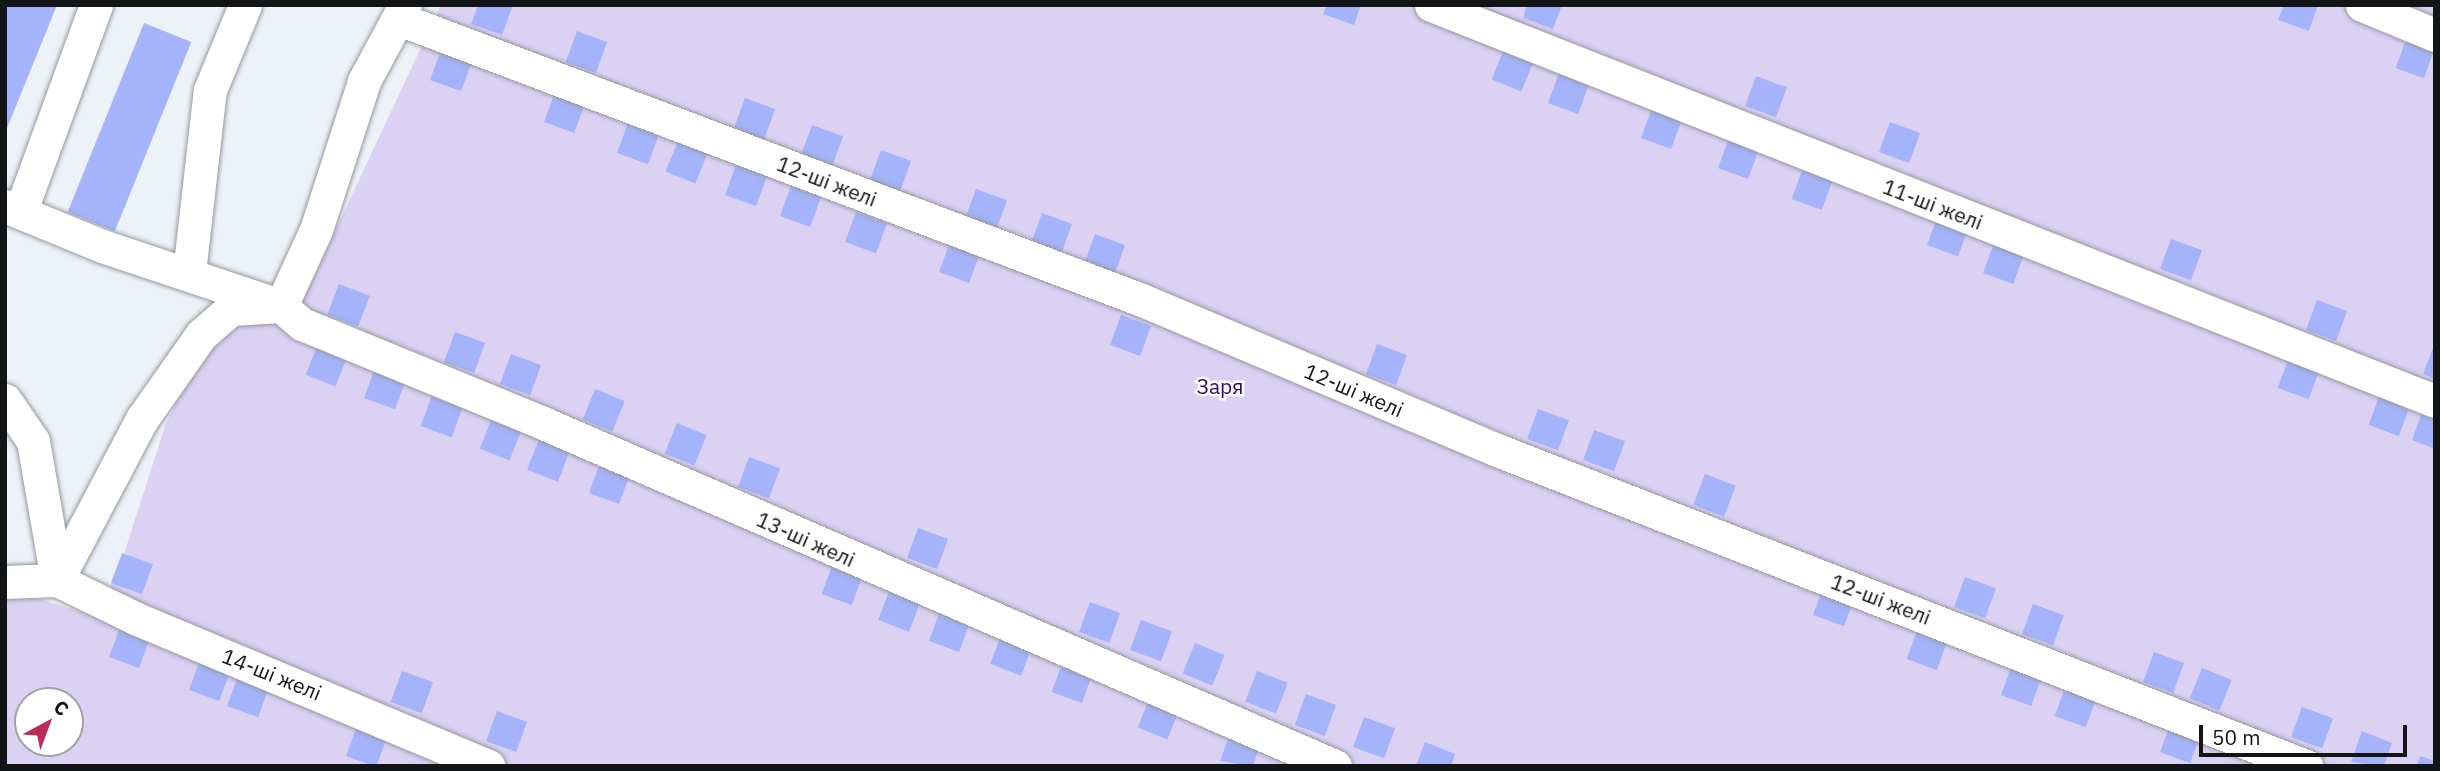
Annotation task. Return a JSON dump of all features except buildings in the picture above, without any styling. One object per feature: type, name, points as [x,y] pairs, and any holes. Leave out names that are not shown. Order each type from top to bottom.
[{"type":"street","points":[[13,208],[96,5]]},
{"type":"street","points":[[189,273],[210,90],[245,5]]},
{"type":"street","name":"11-ші желі","points":[[1431,5],[2435,401]]},
{"type":"street","points":[[2362,5],[2435,35]]},
{"type":"street","points":[[57,580],[142,419],[201,335],[231,309],[281,306],[316,230],[364,81],[402,12]]},
{"type":"street","name":"12-ші желі","points":[[402,12],[1142,300],[1497,450],[2306,766]]},
{"type":"street","name":"13-ші желі","points":[[13,208],[102,246],[281,306],[302,324],[543,423],[1335,766]]},
{"type":"street","points":[[5,400],[33,441],[57,580]]},
{"type":"street","points":[[5,582],[57,580]]},
{"type":"street","name":"14-ші желі","points":[[57,580],[138,619],[489,766]]},
{"type":"green space","name":"Заря","points":[[441,5],[2435,5],[2435,766],[5,766],[5,588],[97,617],[124,554],[165,426],[202,350],[234,323],[268,319],[291,325]]}]
